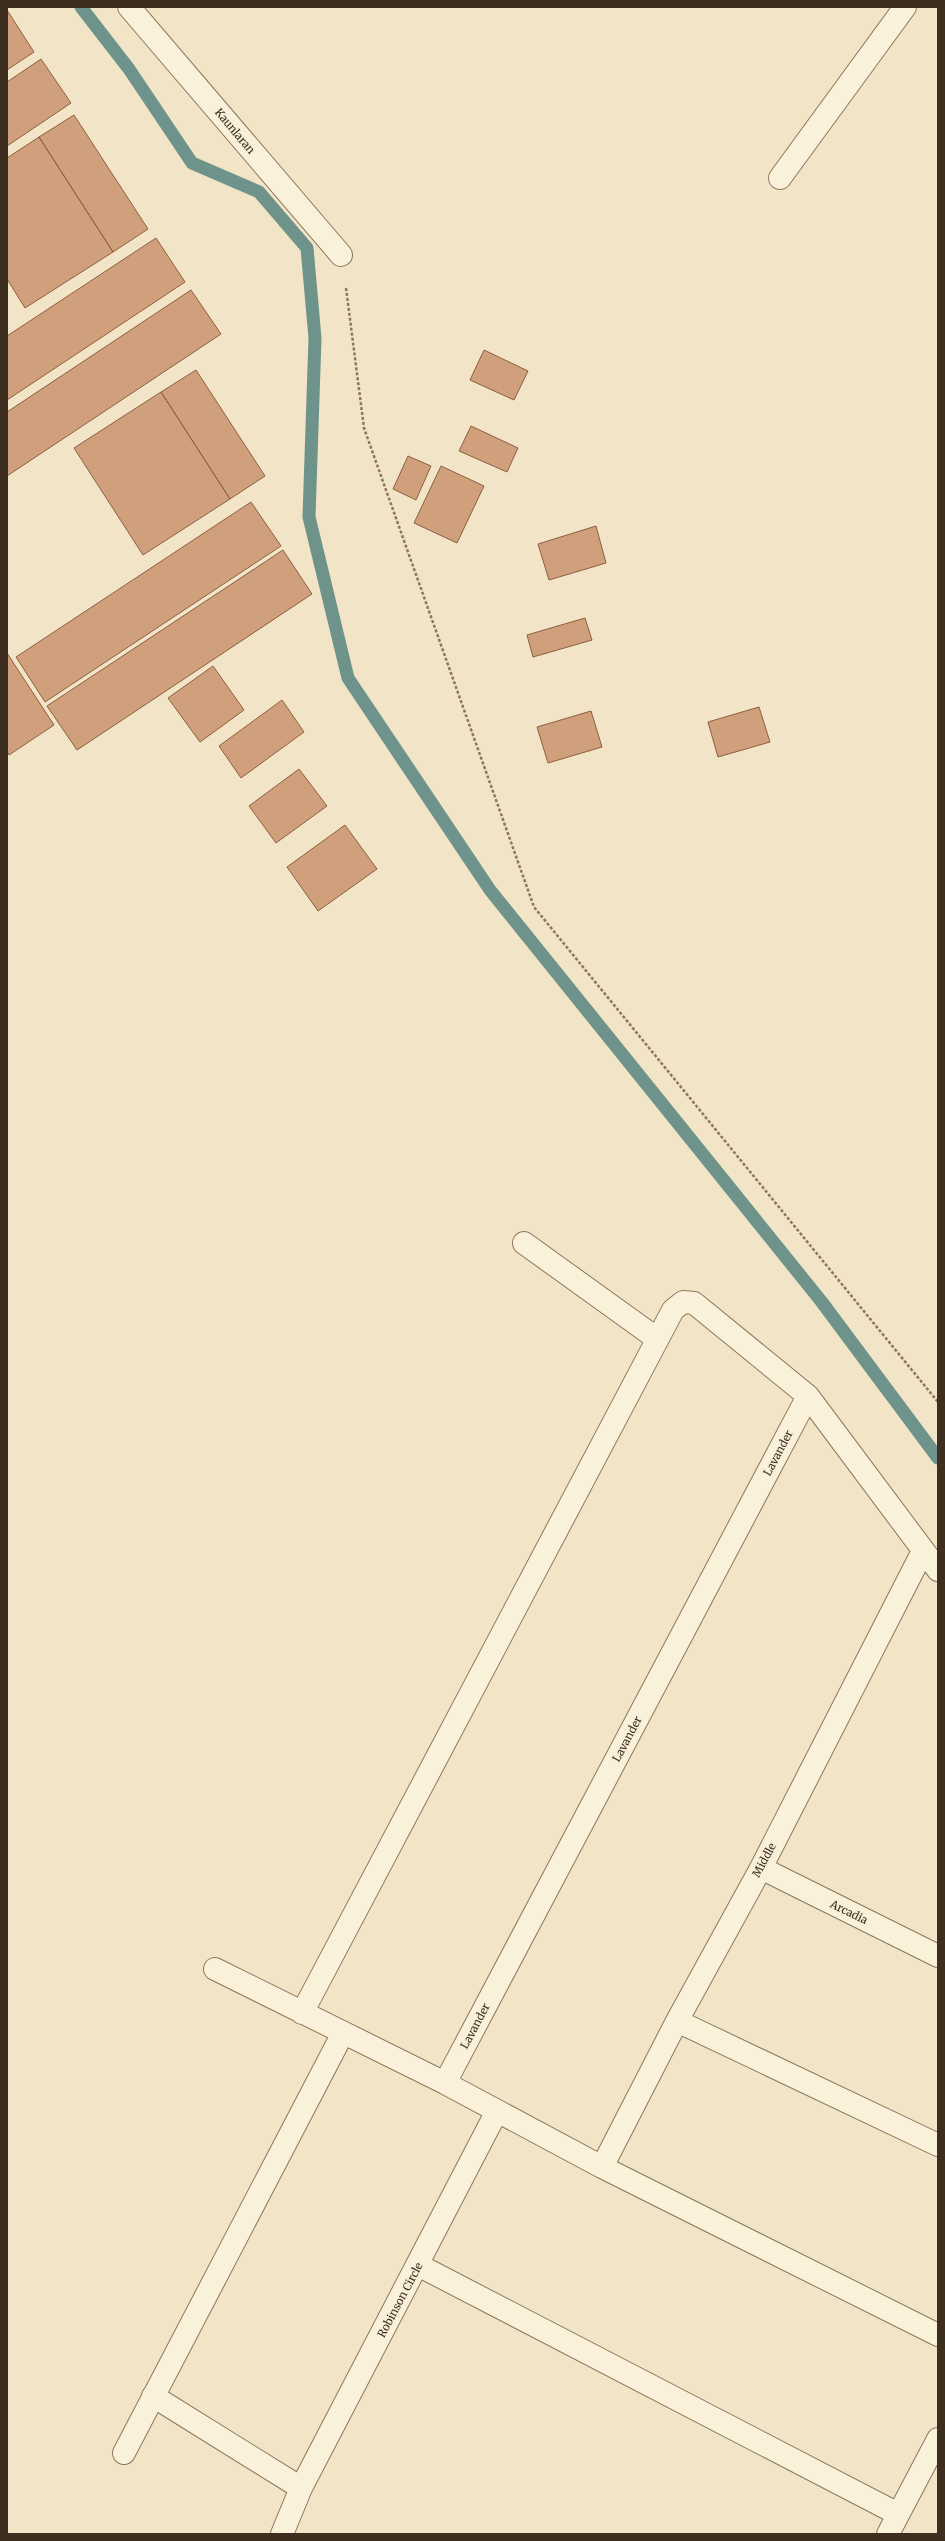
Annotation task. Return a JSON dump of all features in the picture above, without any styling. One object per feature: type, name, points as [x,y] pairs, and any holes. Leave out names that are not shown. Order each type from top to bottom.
[{"type":"street","name":"Kaunlaran","points":[[129,7],[341,255]]},
{"type":"street","points":[[780,178],[905,7]]},
{"type":"street","points":[[524,1243],[656,1338]]},
{"type":"street","points":[[302,2013],[656,1338],[673,1310],[683,1302],[694,1303],[808,1396],[938,1570]]},
{"type":"street","name":"Lavander","points":[[445,2083],[808,1396]]},
{"type":"street","name":"Middle","points":[[602,2167],[677,2021],[761,1868],[924,1551]]},
{"type":"street","name":"Arcadia","points":[[761,1868],[938,1956]]},
{"type":"street","points":[[215,1968],[302,2013],[445,2083],[602,2167],[938,2335]]},
{"type":"street","points":[[677,2021],[938,2146]]},
{"type":"street","points":[[124,2453],[343,2033]]},
{"type":"street","name":"Robinson Circle","points":[[282,2534],[301,2488],[497,2111]]},
{"type":"street","points":[[418,2265],[898,2514]]},
{"type":"street","points":[[153,2396],[301,2488]]},
{"type":"street","points":[[888,2534],[938,2439]]},
{"type":"path","points":[[341,255],[364,428],[534,907],[938,1402]]},
{"type":"building","points":[[7,10],[34,52],[7,70]]},
{"type":"building","points":[[41,59],[71,103],[7,146],[7,82]]},
{"type":"building","points":[[74,115],[148,229],[113,252],[39,137]]},
{"type":"building","points":[[39,137],[113,252],[25,308],[7,279],[7,158]]},
{"type":"building","points":[[156,238],[185,282],[7,400],[7,336]]},
{"type":"building","points":[[191,290],[221,334],[7,476],[7,412]]},
{"type":"building","points":[[484,350],[528,371],[514,400],[470,380]]},
{"type":"building","points":[[196,370],[265,476],[230,499],[161,392]]},
{"type":"building","points":[[161,392],[230,499],[143,555],[74,448]]},
{"type":"building","points":[[471,426],[518,448],[507,472],[459,451]]},
{"type":"building","points":[[408,456],[431,466],[416,500],[393,489]]},
{"type":"building","points":[[441,466],[484,486],[457,543],[414,523]]},
{"type":"building","points":[[251,502],[281,546],[45,702],[16,657]]},
{"type":"building","points":[[596,526],[606,563],[549,580],[538,544]]},
{"type":"building","points":[[283,550],[312,594],[77,750],[47,706]]},
{"type":"building","points":[[585,618],[592,640],[533,657],[527,635]]},
{"type":"building","points":[[7,653],[54,725],[9,755],[7,751]]},
{"type":"building","points":[[213,666],[244,710],[200,742],[168,698]]},
{"type":"building","points":[[282,700],[304,732],[241,778],[219,746]]},
{"type":"building","points":[[759,707],[770,742],[718,757],[708,722]]},
{"type":"building","points":[[591,711],[602,747],[548,763],[537,727]]},
{"type":"building","points":[[299,769],[327,806],[276,843],[249,806]]},
{"type":"building","points":[[345,825],[377,869],[318,911],[287,867]]},
{"type":"waterway","points":[[81,7],[129,69],[192,163],[259,192],[307,248],[315,338],[309,517],[348,678],[490,890],[821,1301],[938,1458]]}]
